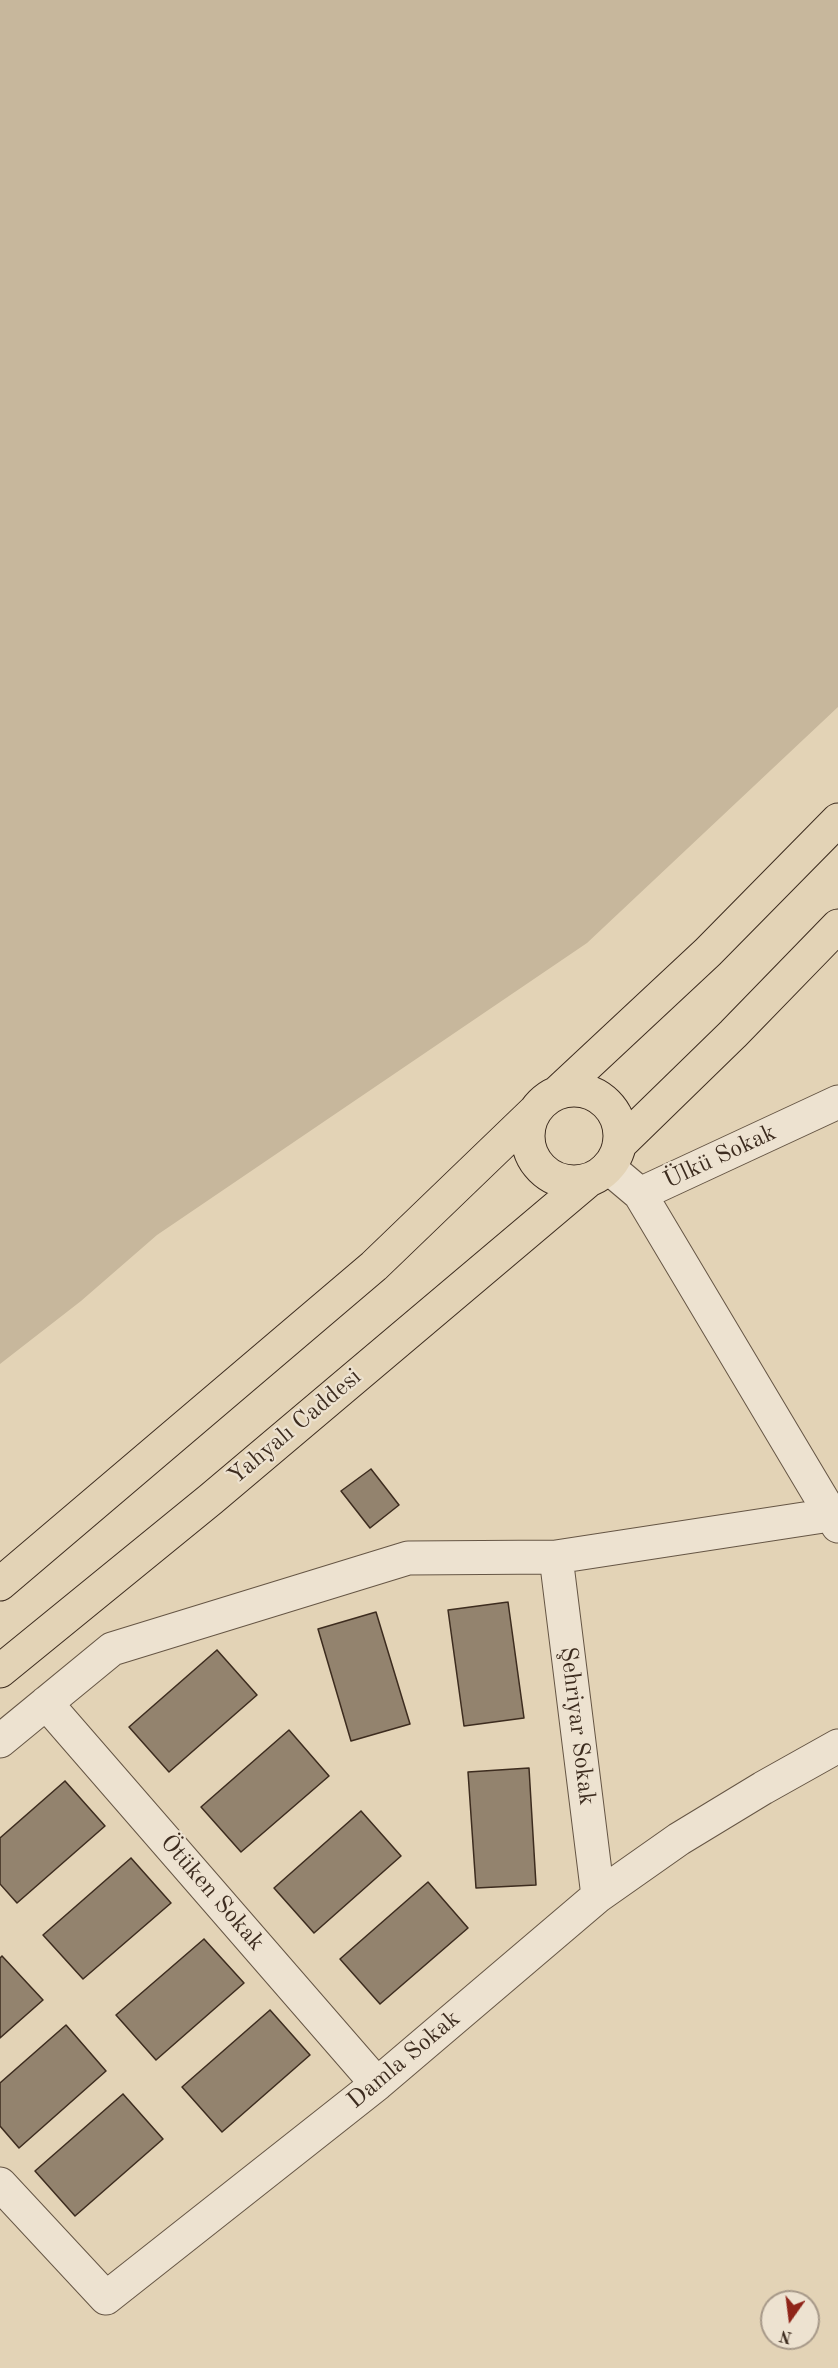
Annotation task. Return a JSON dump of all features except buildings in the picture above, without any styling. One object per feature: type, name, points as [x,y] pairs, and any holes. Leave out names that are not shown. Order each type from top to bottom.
[{"type":"main road","points":[[0,1584],[374,1266],[708,952],[838,820]]},
{"type":"main road","name":"Yahyalı Caddesi","points":[[0,1671],[220,1491],[605,1164],[838,926]]},
{"type":"main road","points":[[574,1090],[590,1093],[604,1101],[614,1114],[620,1129],[605,1164],[573,1182],[557,1180],[543,1171],[533,1159],[528,1143],[528,1127],[546,1102],[574,1090]]},
{"type":"street","name":"Ülkü Sokak","points":[[605,1164],[640,1194],[838,1102]]},
{"type":"street","points":[[0,1741],[112,1649],[408,1558],[556,1557],[834,1520],[640,1194]]},
{"type":"street","name":"Şehriyar Sokak","points":[[556,1557],[598,1896]]},
{"type":"street","name":"Ötüken Sokak","points":[[46,1703],[378,2084]]},
{"type":"street","name":"Damla Sokak","points":[[0,2184],[106,2298],[378,2084],[598,1896],[689,1834],[763,1788],[838,1746]]},
{"type":"shaded area","points":[[0,0],[838,0],[838,707],[587,943],[157,1235],[81,1301],[0,1364]]}]
